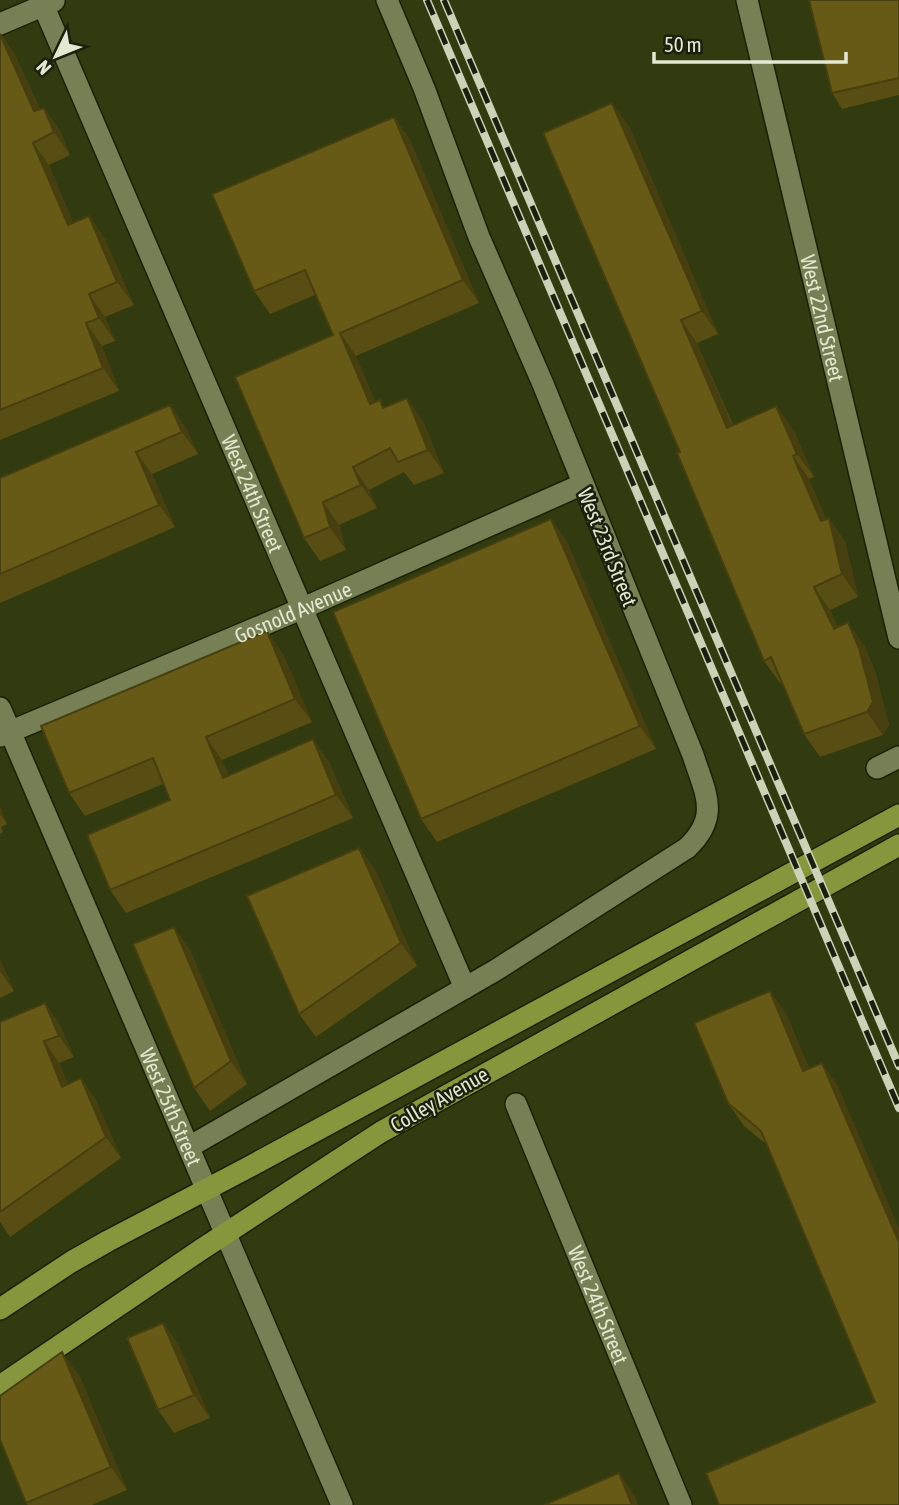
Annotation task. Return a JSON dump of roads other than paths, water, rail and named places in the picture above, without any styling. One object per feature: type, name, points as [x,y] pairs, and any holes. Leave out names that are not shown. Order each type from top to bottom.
[{"type":"main road","name":"Colley Avenue","points":[[0,1309],[88,1251],[899,815]]},
{"type":"main road","name":"Colley Avenue","points":[[0,1386],[381,1132],[899,845]]},
{"type":"street","name":"West 23rd Street","points":[[189,1147],[464,988],[687,848],[701,835],[708,820],[709,804],[693,755],[479,237],[424,88],[387,0]]},
{"type":"street","name":"West 22nd Street","points":[[747,0],[899,638]]},
{"type":"street","points":[[0,24],[47,2]]},
{"type":"street","name":"West 24th Street","points":[[47,2],[301,609],[464,988]]},
{"type":"street","name":"Gosnold Avenue","points":[[5,734],[301,609],[583,484]]},
{"type":"street","name":"West 25th Street","points":[[0,708],[5,734],[189,1147],[342,1505]]},
{"type":"street","points":[[877,768],[899,757]]},
{"type":"street","name":"West 24th Street","points":[[516,1104],[681,1505]]},
{"type":"railway","points":[[427,0],[899,1108]]},
{"type":"railway","points":[[444,0],[899,1066]]}]
